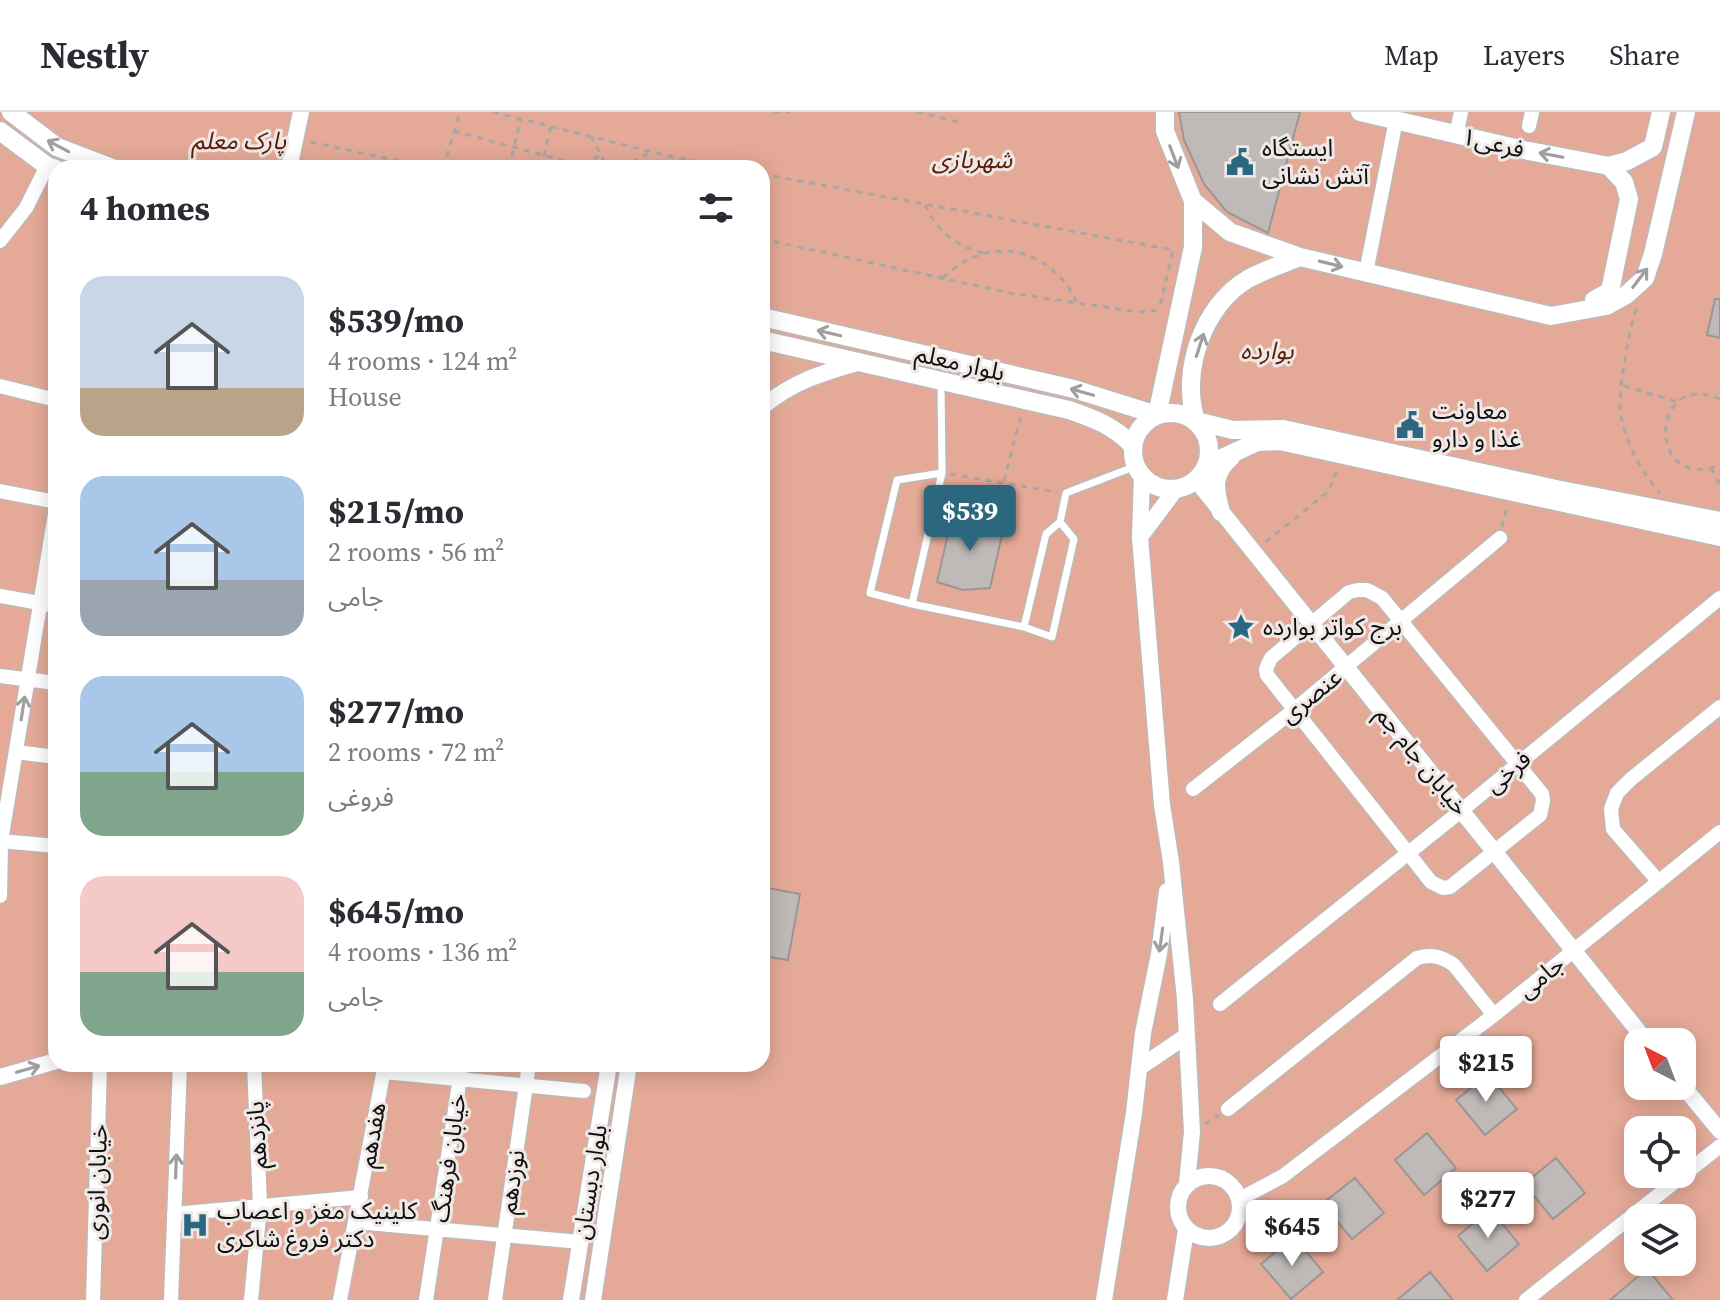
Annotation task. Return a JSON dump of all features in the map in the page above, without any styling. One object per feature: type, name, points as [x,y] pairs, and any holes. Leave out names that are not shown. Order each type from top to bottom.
[{"type":"main road","points":[[11,112],[57,147],[91,160]]},
{"type":"main road","points":[[1157,415],[1193,247],[1193,201],[1165,131],[1165,112]]},
{"type":"main road","name":"فرعی۱","points":[[1360,112],[1456,135],[1618,164]]},
{"type":"main road","points":[[1574,311],[1610,291],[1629,199],[1618,164],[1653,147],[1661,112]]},
{"type":"main road","points":[[1193,201],[1230,232],[1300,257],[1551,316],[1606,306],[1626,295],[1645,278],[1686,112]]},
{"type":"main road","points":[[0,131],[48,166]]},
{"type":"main road","points":[[1202,473],[1209,446],[1206,435],[1196,421],[1190,396],[1200,341],[1211,317],[1226,296],[1248,280],[1300,257]]},
{"type":"main road","name":"بلوار معلم","points":[[770,319],[1074,389],[1157,415]]},
{"type":"main road","name":"بلوار معلم","points":[[770,342],[1069,410],[1103,422],[1120,432],[1133,446]]},
{"type":"main road","points":[[1720,521],[1556,489],[1283,429],[1233,430],[1169,413],[1157,415],[1145,423],[1133,446],[1139,471],[1152,484],[1164,488],[1176,489],[1257,442],[1280,441],[1720,537]]},
{"type":"main road","points":[[1221,512],[1215,489],[1216,478],[1222,465],[1243,448]]},
{"type":"street","points":[[291,160],[301,112]]},
{"type":"street","points":[[1456,135],[1461,112]]},
{"type":"street","points":[[1366,273],[1396,120]]},
{"type":"street","points":[[0,241],[48,173]]},
{"type":"street","points":[[770,400],[810,376],[860,362]]},
{"type":"street","points":[[0,386],[48,398]]},
{"type":"street","points":[[1139,471],[1140,537],[1162,805],[1185,999],[1192,1132],[1187,1184],[1178,1199],[1178,1215],[1186,1230],[1201,1238],[1217,1238],[1232,1230],[1240,1215],[1240,1199],[1232,1184],[1218,1176],[1201,1176],[1187,1184]]},
{"type":"street","name":"خیابان جام جم","points":[[1202,473],[1221,512],[1636,1028]]},
{"type":"street","points":[[1140,537],[1176,489]]},
{"type":"street","points":[[0,491],[48,500]]},
{"type":"street","name":"عنصری","points":[[1193,789],[1347,667],[1500,538]]},
{"type":"street","points":[[0,896],[1,841],[48,556]]},
{"type":"street","points":[[1349,592],[1375,593],[1401,621],[1539,787],[1543,801],[1540,815],[1456,884],[1443,888],[1431,882],[1269,681],[1267,663],[1349,592]]},
{"type":"street","points":[[0,596],[48,604]]},
{"type":"street","name":"فرخی","points":[[1220,1004],[1720,598]]},
{"type":"street","points":[[0,676],[48,682]]},
{"type":"street","points":[[1659,882],[1613,829],[1611,809],[1617,793],[1631,779],[1720,707]]},
{"type":"street","points":[[16,752],[48,756]]},
{"type":"street","name":"جامی","points":[[1240,1199],[1283,1176],[1494,1015],[1720,832]]},
{"type":"street","points":[[1,841],[48,845]]},
{"type":"street","points":[[1104,1300],[1171,862]]},
{"type":"street","points":[[1228,1109],[1417,958],[1430,954],[1454,965],[1494,1015]]},
{"type":"street","points":[[1139,1068],[1186,1036]]},
{"type":"street","points":[[0,1077],[48,1063]]},
{"type":"street","name":"خیابان انوری","points":[[93,1300],[100,1072]]},
{"type":"street","points":[[171,1300],[180,1072]]},
{"type":"street","name":"پانزدهم","points":[[251,1300],[260,1206],[254,1072]]},
{"type":"street","name":"هفدهم","points":[[340,1300],[384,1072]]},
{"type":"street","points":[[410,1072],[460,1080],[584,1091]]},
{"type":"street","name":"خیابان فرهنگ","points":[[426,1300],[461,1072]]},
{"type":"street","name":"نوزدهم","points":[[495,1300],[528,1072]]},
{"type":"street","name":"بلوار دبستان","points":[[571,1300],[608,1072]]},
{"type":"street","name":"بلوار دبستان","points":[[593,1300],[628,1072]]},
{"type":"street","points":[[1694,1100],[1720,1131]]},
{"type":"street","points":[[1526,1300],[1720,1146]]},
{"type":"street","points":[[174,1214],[361,1197]]},
{"type":"street","points":[[356,1222],[581,1242]]},
{"type":"street","points":[[1175,1300],[1186,1230]]},
{"type":"lane","points":[[912,604],[942,473],[941,381]]},
{"type":"lane","points":[[1024,627],[1046,534],[1060,522],[1066,493],[1139,471]]},
{"type":"lane","points":[[942,473],[897,480],[870,593],[1024,627],[1052,637],[1074,539],[1060,522]]},
{"type":"path","points":[[445,160],[460,112]]},
{"type":"path","points":[[493,112],[690,160]]},
{"type":"path","points":[[774,112],[790,112]]},
{"type":"path","points":[[917,112],[963,123]]},
{"type":"path","points":[[511,160],[521,119]]},
{"type":"path","points":[[543,160],[551,126]]},
{"type":"path","points":[[454,131],[562,160]]},
{"type":"path","points":[[591,136],[604,160]]},
{"type":"path","points":[[295,139],[393,160]]},
{"type":"path","points":[[637,160],[652,152]]},
{"type":"path","points":[[591,160],[601,155]]},
{"type":"path","points":[[770,176],[1173,250],[1159,310]]},
{"type":"path","points":[[925,205],[944,234],[962,246],[983,253]]},
{"type":"path","points":[[770,241],[1010,293],[1138,312],[1180,309]]},
{"type":"path","points":[[942,279],[961,263],[983,253],[1008,251],[1041,261],[1067,283],[1077,303]]},
{"type":"path","points":[[1636,307],[1627,336],[1620,412],[1632,450],[1658,491],[1668,499]]},
{"type":"path","points":[[1623,385],[1678,402]]},
{"type":"path","points":[[1720,399],[1701,394],[1678,402],[1671,409],[1664,426],[1666,445],[1676,460],[1693,468],[1720,465]]},
{"type":"path","points":[[1004,483],[1025,400]]},
{"type":"path","points":[[1254,551],[1329,491],[1341,455]]},
{"type":"path","points":[[1711,468],[1720,485]]},
{"type":"path","points":[[942,473],[1066,493]]},
{"type":"path","points":[[1500,538],[1511,492]]},
{"type":"path","points":[[1192,1132],[1228,1109]]},
{"type":"green space","points":[[0,112],[1720,112],[1720,1300],[0,1300]]},
{"type":"building","name":"ایستگاه آتش نشانی","points":[[1179,112],[1300,112],[1268,233],[1227,212],[1204,184],[1184,140]]},
{"type":"building","points":[[1715,299],[1720,299],[1720,338],[1707,335]]},
{"type":"building","points":[[953,512],[1004,526],[990,588],[963,590],[937,582]]},
{"type":"building","points":[[770,888],[800,894],[788,960],[770,957]]},
{"type":"building","points":[[1488,1074],[1517,1109],[1485,1135],[1456,1100]]},
{"type":"building","points":[[1427,1133],[1456,1168],[1424,1195],[1395,1160]]},
{"type":"building","points":[[1556,1158],[1585,1193],[1553,1219],[1524,1184]]},
{"type":"building","points":[[1355,1178],[1384,1213],[1352,1239],[1322,1204]]},
{"type":"building","points":[[1490,1209],[1519,1244],[1487,1271],[1458,1236]]},
{"type":"building","points":[[1294,1237],[1323,1272],[1291,1299],[1261,1264]]},
{"type":"building","points":[[1430,1272],[1453,1300],[1397,1300],[1415,1285]]},
{"type":"building","points":[[1653,1276],[1673,1300],[1610,1300],[1635,1279]]},
{"type":"place","name":"ایستگاه آتش نشانی","points":[[1240,162]]},
{"type":"place","name":"معاونت غذا و دارو","points":[[1410,425]]},
{"type":"place","name":"برج کواتر بوارده","points":[[1241,627]]},
{"type":"place","name":"کلینیک مغز و اعصاب دکتر فروغ شاکری","points":[[195,1225]]},
{"type":"park label","name":"پارک معلم","points":[[239,141]]},
{"type":"park label","name":"شهربازی","points":[[972,160]]},
{"type":"park label","name":"بوارده","points":[[1267,351]]}]
